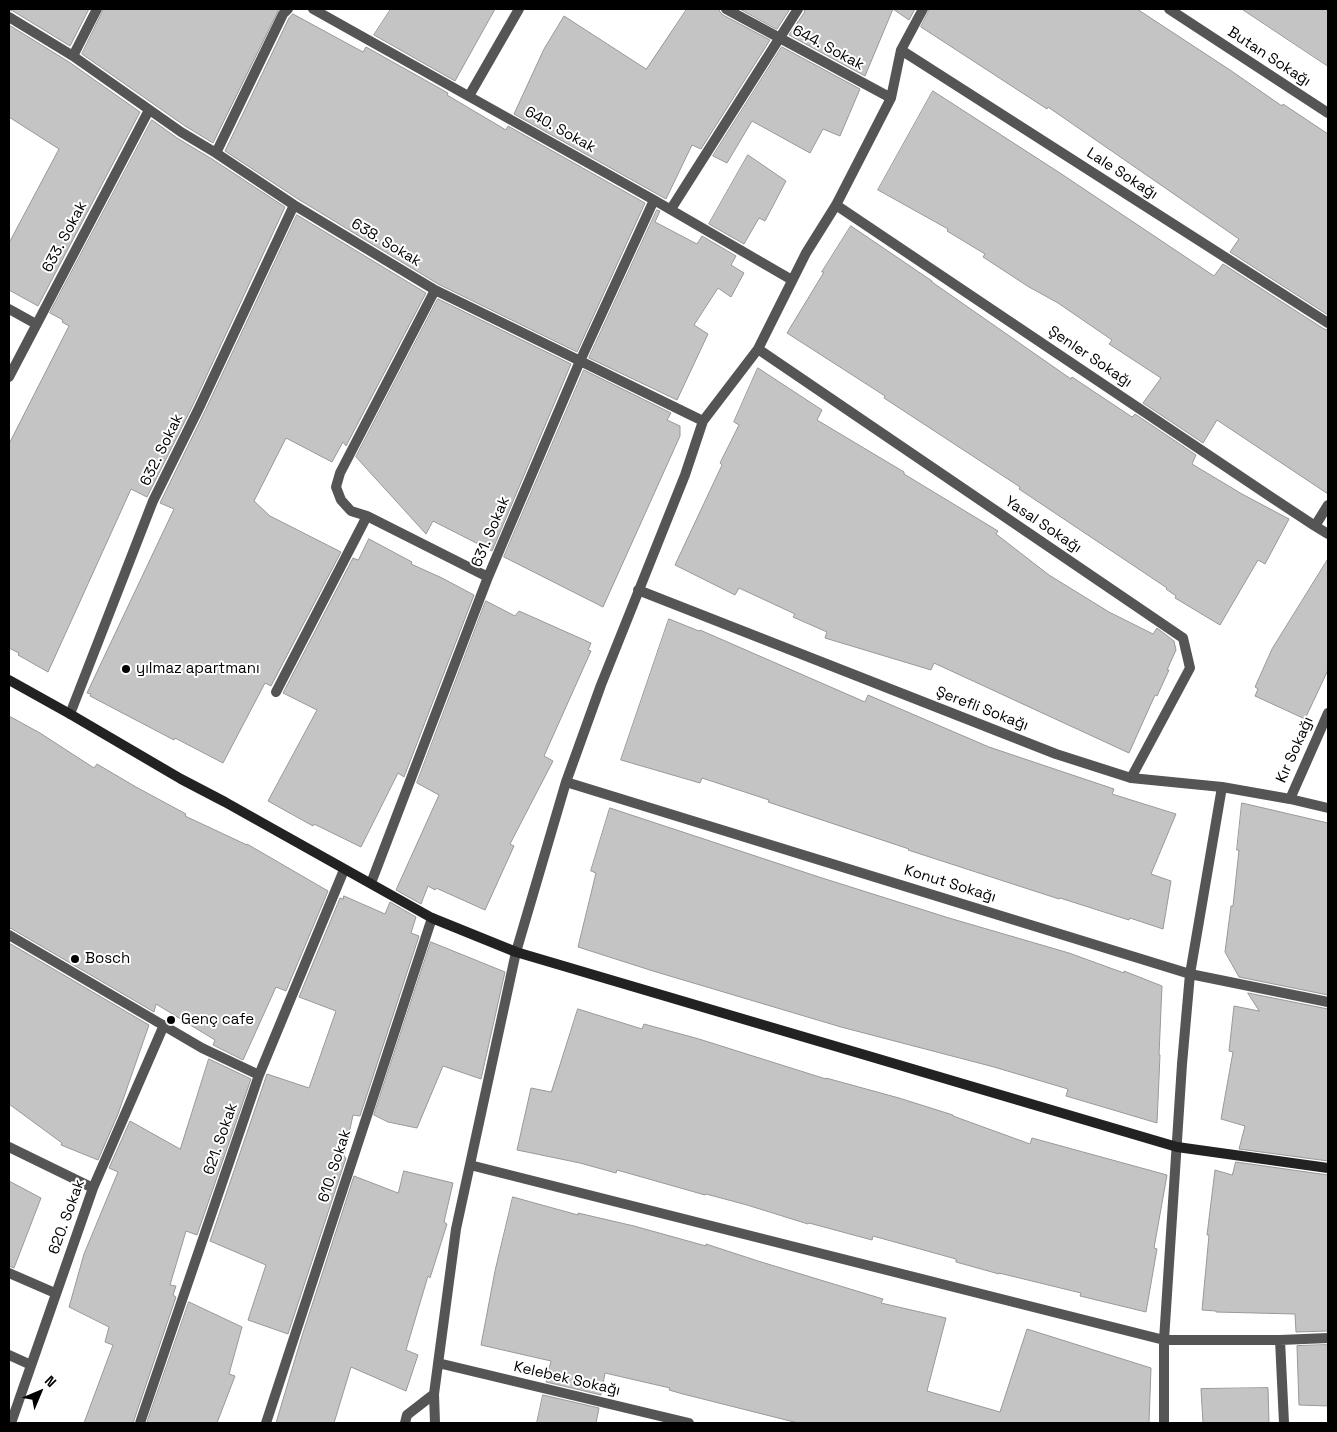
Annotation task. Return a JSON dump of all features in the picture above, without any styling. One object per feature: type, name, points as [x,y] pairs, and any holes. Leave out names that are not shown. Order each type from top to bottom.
[{"type":"street","points":[[74,56],[97,9]]},
{"type":"street","points":[[216,153],[283,14],[288,9]]},
{"type":"street","name":"640. Sokak","points":[[312,9],[654,200],[792,280]]},
{"type":"street","points":[[469,96],[519,9]]},
{"type":"street","name":"644. Sokak","points":[[726,9],[891,98]]},
{"type":"street","points":[[671,210],[798,9]]},
{"type":"street","points":[[435,1423],[434,1394],[454,1236],[516,952],[566,782],[601,685],[685,475],[704,421],[758,349],[806,253],[836,205],[891,98],[901,50],[923,9]]},
{"type":"street","name":"Butan Sokağı","points":[[1169,9],[1328,114]]},
{"type":"street","name":"638. Sokak","points":[[9,18],[74,56],[181,132],[294,205],[435,290],[704,421]]},
{"type":"street","name":"Lale Sokağı","points":[[901,50],[1328,323]]},
{"type":"street","name":"633. Sokak","points":[[9,377],[149,110]]},
{"type":"street","name":"631. Sokak","points":[[371,883],[488,577],[580,361],[654,200]]},
{"type":"street","name":"632. Sokak","points":[[70,714],[153,501],[199,408],[294,205]]},
{"type":"street","name":"Şenler Sokağı","points":[[836,205],[1328,534]]},
{"type":"street","points":[[435,290],[340,473],[336,487],[341,500],[351,511],[367,516],[488,577]]},
{"type":"street","points":[[9,309],[36,324]]},
{"type":"street","name":"Yasal Sokağı","points":[[758,349],[1184,638],[1190,668],[1131,778]]},
{"type":"street","points":[[1315,526],[1328,505]]},
{"type":"street","points":[[276,692],[367,516]]},
{"type":"street","name":"Şerefli Sokağı","points":[[638,590],[1056,754],[1131,778],[1222,787],[1328,808]]},
{"type":"street","points":[[9,680],[181,779],[432,918],[516,952],[1177,1148],[1328,1168]]},
{"type":"street","name":"Kır Sokağı","points":[[1290,799],[1328,713]]},
{"type":"street","name":"Konut Sokağı","points":[[566,782],[1190,974],[1328,1002]]},
{"type":"street","points":[[1164,1423],[1164,1340],[1182,1064],[1190,974],[1222,787]]},
{"type":"street","name":"621. Sokak","points":[[140,1423],[259,1075],[344,870]]},
{"type":"street","name":"610. Sokak","points":[[266,1423],[432,918]]},
{"type":"street","points":[[9,935],[202,1048],[259,1075]]},
{"type":"street","name":"620. Sokak","points":[[11,1423],[93,1188],[164,1026]]},
{"type":"street","points":[[9,1147],[93,1188]]},
{"type":"street","points":[[470,1165],[1164,1340],[1328,1338]]},
{"type":"street","points":[[9,1273],[55,1293]]},
{"type":"street","points":[[1280,1340],[1284,1423]]},
{"type":"street","points":[[9,1355],[31,1365]]},
{"type":"street","name":"Kelebek Sokağı","points":[[438,1363],[689,1423]]},
{"type":"street","points":[[404,1423],[408,1415],[434,1394]]},
{"type":"building","points":[[9,9],[89,9],[70,46]]},
{"type":"building","points":[[104,9],[279,9],[213,143],[185,126],[82,54]]},
{"type":"building","points":[[391,9],[495,9],[455,81],[374,35]]},
{"type":"building","points":[[687,9],[719,9],[723,15],[770,40],[701,149],[692,145],[666,199],[514,114],[544,49],[564,16],[646,69]]},
{"type":"building","points":[[740,9],[790,9],[777,29]]},
{"type":"building","points":[[805,9],[893,9],[865,76],[789,35]]},
{"type":"building","points":[[893,9],[915,9],[909,20]]},
{"type":"building","points":[[930,9],[1137,9],[1282,106],[1283,104],[1328,134],[1328,315],[1230,252],[1239,239],[1048,107],[1047,109],[921,27]]},
{"type":"building","points":[[1242,9],[1328,9],[1328,66]]},
{"type":"building","points":[[293,14],[363,52],[366,47],[448,93],[447,95],[506,130],[508,126],[645,203],[577,352],[438,284],[298,199],[225,151],[289,18]]},
{"type":"building","points":[[9,25],[69,62],[140,112],[38,306],[9,290],[9,243],[59,149],[9,117]]},
{"type":"building","points":[[782,47],[860,89],[840,136],[823,129],[810,153],[752,121],[727,163],[713,156]]},
{"type":"building","points":[[933,91],[1214,276],[1223,264],[1328,330],[1328,494],[1217,420],[1203,443],[1143,403],[1161,378],[1109,344],[1112,340],[1058,303],[1029,287],[983,257],[985,254],[947,231],[948,229],[878,190]]},
{"type":"building","points":[[152,120],[285,207],[193,405],[147,497],[131,489],[48,672],[9,648],[9,444],[69,326],[62,322],[63,320],[50,313]]},
{"type":"building","points":[[748,155],[786,181],[765,221],[759,218],[744,244],[709,224]]},
{"type":"building","points":[[657,210],[660,211],[655,222],[697,244],[702,236],[736,256],[731,265],[744,273],[731,297],[718,288],[694,325],[708,334],[677,400],[589,358]]},
{"type":"building","points":[[297,215],[426,293],[346,446],[343,442],[332,462],[286,438],[254,501],[270,516],[341,552],[271,686],[265,683],[223,763],[175,738],[174,740],[87,693],[174,509],[160,503]]},
{"type":"building","points":[[851,226],[1071,379],[1072,377],[1132,417],[1135,414],[1196,455],[1192,464],[1289,519],[1265,564],[1258,560],[1220,625],[1175,598],[1176,596],[1167,588],[1019,489],[1020,487],[787,333]]},
{"type":"building","points":[[438,299],[571,364],[492,551],[433,521],[426,534],[356,457]]},
{"type":"building","points":[[758,368],[822,410],[817,420],[998,531],[996,534],[1049,575],[1109,612],[1153,634],[1157,628],[1174,641],[1176,650],[1167,670],[1169,670],[1157,696],[1155,695],[1129,753],[934,663],[931,670],[825,638],[827,632],[793,617],[795,614],[739,588],[735,595],[675,565],[739,425],[734,422]]},
{"type":"building","points":[[584,370],[671,413],[667,420],[680,426],[680,436],[603,607],[504,557]]},
{"type":"building","points":[[369,539],[412,562],[411,564],[474,595],[404,777],[398,773],[361,847],[314,824],[313,826],[268,801],[317,710],[283,693],[353,558],[358,560]]},
{"type":"building","points":[[1328,559],[1328,670],[1305,719],[1255,696],[1258,689],[1255,687],[1272,649]]},
{"type":"building","points":[[486,601],[515,616],[519,611],[591,643],[588,650],[591,651],[544,756],[553,761],[510,844],[514,846],[485,910],[428,886],[421,904],[396,890],[439,795],[417,783]]},
{"type":"building","points":[[669,619],[700,630],[865,702],[868,695],[989,747],[1114,789],[1112,794],[1176,814],[1151,874],[1171,881],[1163,929],[1059,899],[908,850],[702,778],[700,783],[621,760]]},
{"type":"building","points":[[9,716],[40,733],[94,768],[97,764],[186,814],[185,816],[247,844],[328,891],[286,991],[276,987],[243,1060],[213,1045],[215,1040],[156,1004],[154,1012],[9,928]]},
{"type":"building","points":[[1242,803],[1328,823],[1328,995],[1239,977],[1225,952],[1231,906],[1233,906]]},
{"type":"building","points":[[610,808],[819,877],[1069,953],[1162,986],[1157,1123],[1066,1096],[1068,1089],[994,1067],[841,1027],[578,947],[596,873],[591,871]]},
{"type":"building","points":[[344,896],[385,914],[390,902],[416,917],[411,933],[419,936],[360,1116],[353,1115],[344,1157],[346,1158],[288,1334],[248,1320],[266,1265],[210,1241],[267,1074],[309,1088],[336,1011],[299,997],[340,898],[343,899]]},
{"type":"building","points":[[431,942],[505,972],[481,1079],[443,1066],[417,1128],[388,1122],[374,1115]]},
{"type":"building","points":[[9,943],[149,1025],[118,1114],[98,1160],[61,1145],[62,1143],[9,1104]]},
{"type":"building","points":[[1248,993],[1328,1009],[1328,1161],[1239,1149],[1245,1126],[1221,1119],[1233,1052],[1229,1051],[1234,1006],[1259,1011]]},
{"type":"building","points":[[578,1009],[642,1029],[644,1024],[699,1039],[826,1079],[899,1098],[953,1115],[1030,1144],[1032,1138],[1167,1175],[1154,1248],[1157,1249],[1146,1312],[1080,1296],[1081,1293],[999,1274],[956,1262],[956,1259],[873,1236],[872,1240],[808,1224],[747,1205],[617,1170],[616,1173],[580,1163],[517,1150],[531,1088],[551,1092]]},
{"type":"building","points":[[209,1059],[251,1079],[197,1235],[186,1231],[170,1285],[176,1286],[173,1295],[176,1297],[133,1423],[84,1423],[113,1345],[105,1342],[109,1327],[69,1307],[84,1254],[118,1172],[109,1168],[130,1121],[180,1149]]},
{"type":"building","points":[[1236,1162],[1328,1175],[1328,1331],[1296,1332],[1295,1314],[1202,1310],[1209,1235],[1207,1235],[1215,1170],[1232,1175]]},
{"type":"building","points":[[404,1171],[453,1183],[444,1222],[447,1224],[430,1278],[428,1276],[406,1350],[418,1355],[406,1391],[351,1367],[334,1423],[276,1423],[354,1176],[398,1193]]},
{"type":"building","points":[[9,1181],[41,1198],[14,1268],[9,1266]]},
{"type":"building","points":[[513,1197],[578,1215],[578,1213],[634,1226],[706,1246],[706,1244],[883,1299],[881,1303],[946,1318],[927,1391],[1000,1412],[1027,1329],[1151,1368],[1149,1423],[798,1423],[683,1394],[669,1390],[670,1388],[605,1373],[601,1395],[546,1382],[551,1361],[481,1345],[495,1271]]},
{"type":"building","points":[[189,1302],[242,1327],[229,1374],[235,1376],[217,1423],[147,1423]]},
{"type":"building","points":[[1328,1345],[1328,1406],[1299,1405],[1297,1346]]},
{"type":"building","points":[[1268,1388],[1269,1423],[1203,1423],[1201,1389]]},
{"type":"building","points":[[543,1395],[599,1408],[596,1423],[537,1423]]},
{"type":"place","name":"yılmaz apartmanı","points":[[126,669]]},
{"type":"place","name":"Bosch","points":[[75,959]]},
{"type":"place","name":"Genç cafe","points":[[171,1020]]}]
